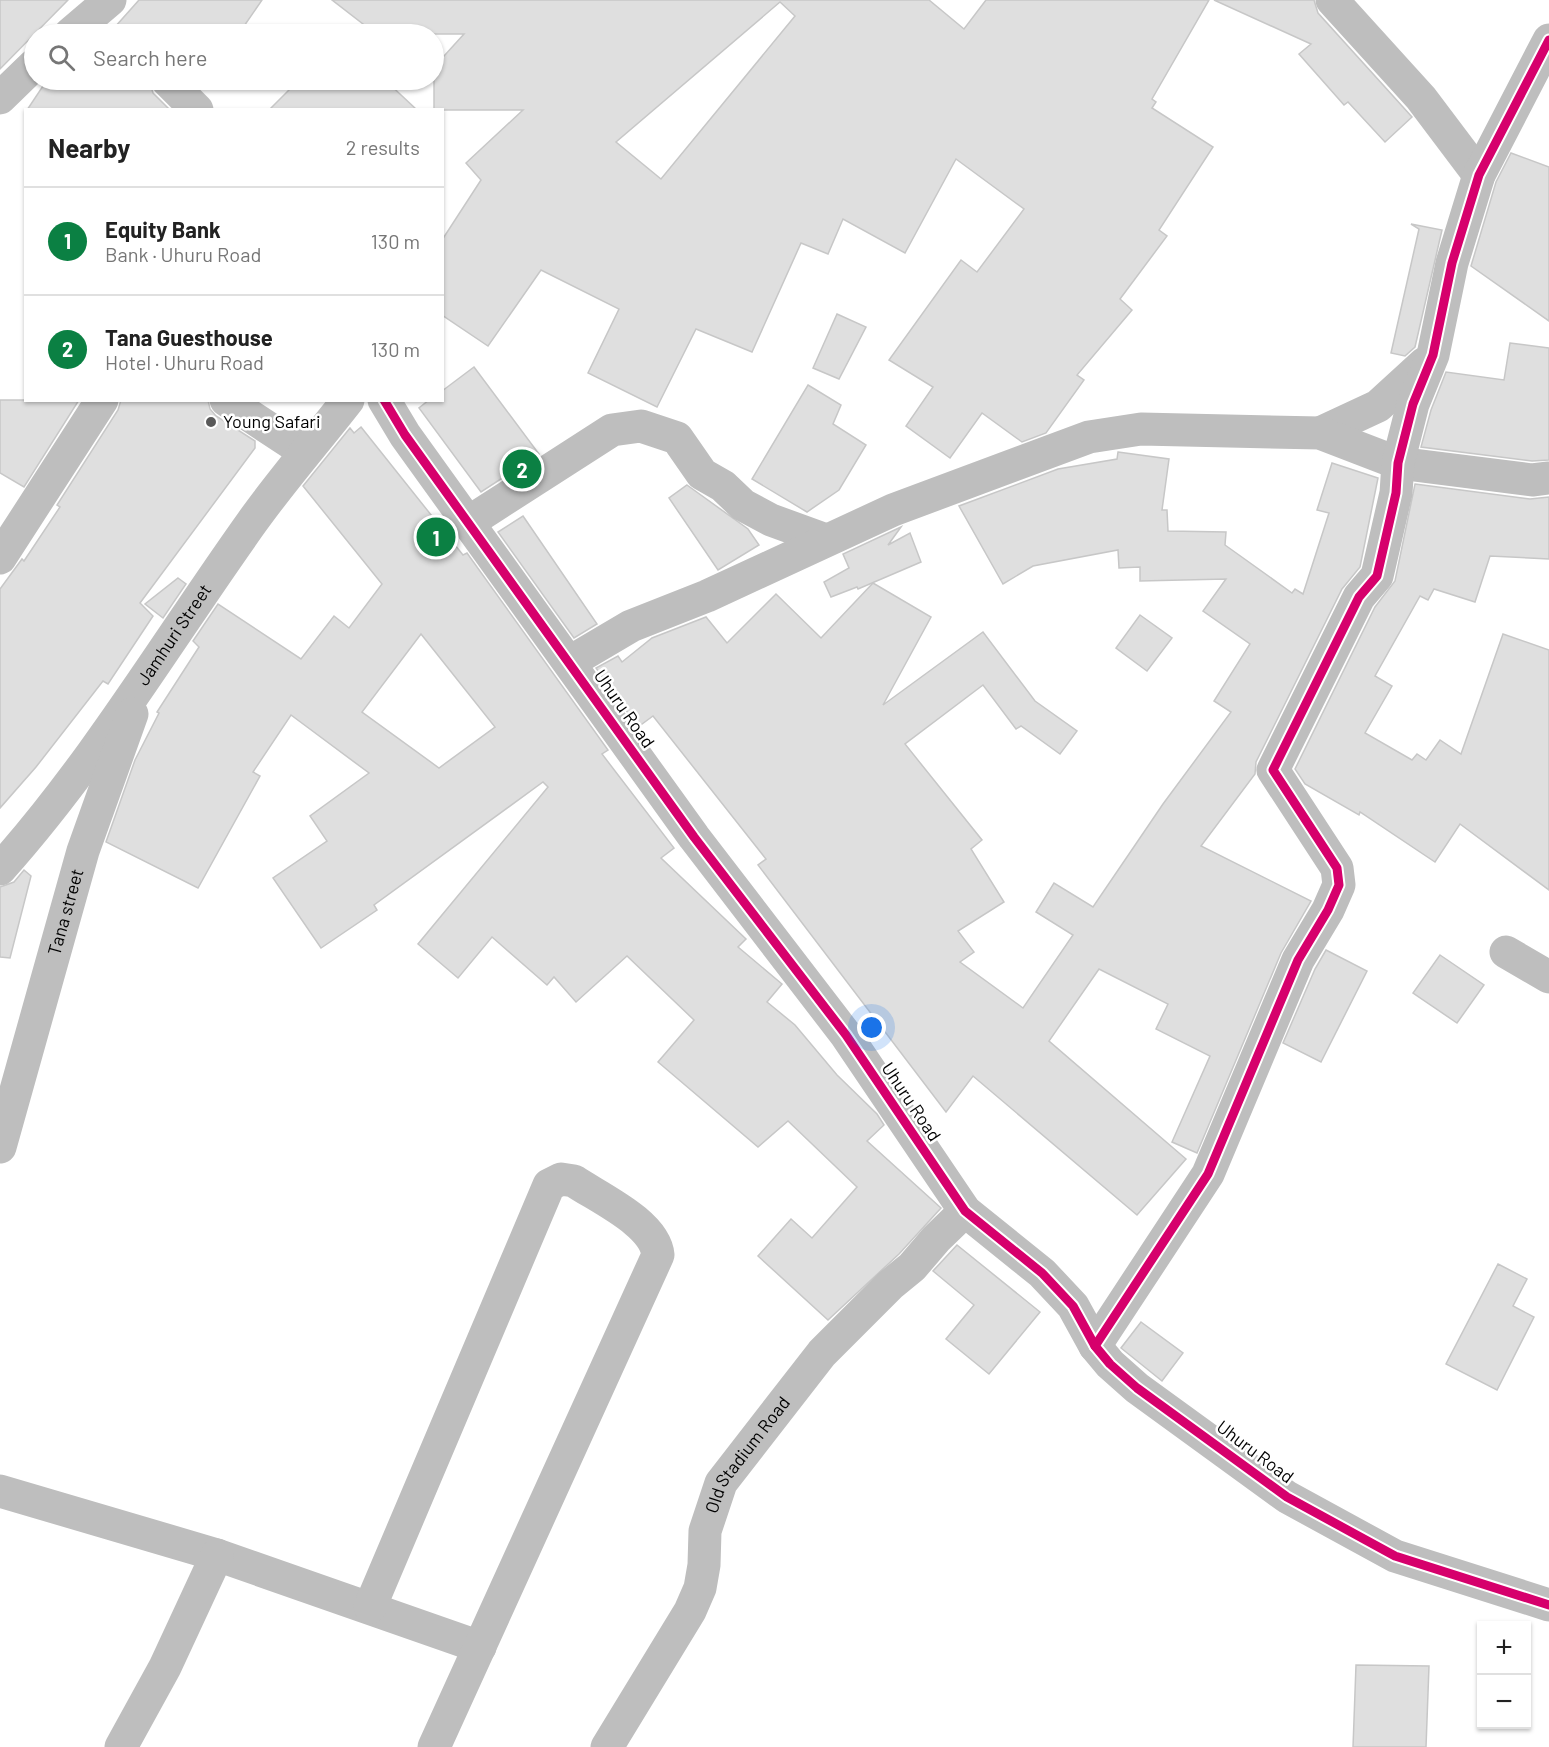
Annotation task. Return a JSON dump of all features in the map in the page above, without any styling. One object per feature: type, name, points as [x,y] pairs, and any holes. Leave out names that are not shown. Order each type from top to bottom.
[{"type":"street","points":[[1332,0],[1421,98],[1479,175]]},
{"type":"street","points":[[1095,1346],[1208,1174],[1298,960],[1328,910],[1339,885],[1336,868],[1273,770],[1359,597],[1377,576],[1396,493],[1398,464],[1413,404],[1433,355],[1452,264],[1479,175],[1549,40]]},
{"type":"street","points":[[0,98],[24,75]]},
{"type":"street","points":[[177,90],[195,108]]},
{"type":"street","points":[[1320,433],[1378,406],[1408,381],[1433,355]]},
{"type":"street","points":[[0,558],[101,402]]},
{"type":"street","points":[[229,402],[305,452]]},
{"type":"street","name":"Jamhuri Street","points":[[0,869],[40,824],[143,681],[252,522],[346,402]]},
{"type":"street","name":"Uhuru Road","points":[[385,402],[405,435],[470,522],[694,837],[846,1035],[965,1211],[1042,1273],[1073,1306],[1095,1346],[1137,1388],[1287,1497],[1395,1556],[1549,1605]]},
{"type":"street","points":[[470,522],[612,430],[641,426],[677,438],[702,474],[723,486],[743,505],[771,520],[826,540]]},
{"type":"street","points":[[570,662],[631,626],[707,596],[892,510],[1089,437],[1141,429],[1320,433],[1398,464],[1532,480],[1549,478]]},
{"type":"street","name":"Tana street","points":[[0,1146],[83,851],[143,681]]},
{"type":"street","points":[[40,824],[83,851]]},
{"type":"street","points":[[1506,952],[1549,977]]},
{"type":"street","points":[[370,1607],[549,1185],[561,1179],[574,1181],[646,1229],[657,1244],[658,1255],[434,1747]]},
{"type":"street","name":"Old Stadium Road","points":[[607,1747],[690,1611],[700,1588],[704,1565],[705,1531],[721,1484],[822,1353],[890,1285],[912,1267],[936,1239],[965,1211]]},
{"type":"street","points":[[0,1491],[217,1555],[480,1647]]},
{"type":"street","points":[[121,1747],[169,1658],[217,1555]]},
{"type":"building","points":[[0,0],[68,0],[44,24],[24,24],[24,45],[0,69]]},
{"type":"building","points":[[139,0],[262,0],[245,24],[118,24]]},
{"type":"building","points":[[332,0],[929,0],[964,29],[986,0],[1209,0],[1152,99],[1156,102],[1152,108],[1213,147],[1159,230],[1167,236],[1120,299],[1132,310],[1077,375],[1084,380],[1046,433],[1022,442],[982,413],[950,458],[906,426],[933,387],[889,360],[961,260],[977,272],[1024,209],[956,159],[905,253],[843,219],[828,254],[801,243],[752,352],[696,329],[657,407],[588,373],[619,309],[541,270],[488,346],[444,316],[444,237],[481,180],[466,163],[523,110],[434,108],[434,90],[444,90],[444,56],[464,34],[444,34],[444,24],[363,24]],"holes":[[[780,2],[795,16],[661,179],[616,142]]]},
{"type":"building","points":[[1214,0],[1314,0],[1318,13],[1412,117],[1385,142],[1348,102],[1344,105],[1299,54],[1311,44]]},
{"type":"building","points":[[40,90],[152,90],[168,108],[28,108]]},
{"type":"building","points":[[289,90],[396,90],[415,108],[271,108]]},
{"type":"building","points":[[1511,153],[1549,167],[1549,321],[1471,266],[1496,182]]},
{"type":"building","points":[[1411,224],[1442,230],[1415,347],[1405,356],[1391,353],[1419,229]]},
{"type":"building","points":[[837,314],[866,327],[839,379],[813,368]]},
{"type":"building","points":[[1510,343],[1549,348],[1549,460],[1532,461],[1421,447],[1431,410],[1446,372],[1504,380]]},
{"type":"building","points":[[474,367],[539,454],[481,492],[419,408],[426,402],[444,402],[444,390]]},
{"type":"building","points":[[808,385],[841,405],[833,424],[866,445],[839,490],[807,512],[752,479]]},
{"type":"building","points":[[0,400],[78,402],[24,487],[0,473]]},
{"type":"building","points":[[120,402],[208,402],[210,409],[216,416],[255,441],[255,448],[140,603],[153,616],[108,684],[103,681],[36,767],[0,808],[0,589],[22,559],[24,561],[60,507],[57,505],[118,410]]},
{"type":"building","points":[[361,427],[463,555],[467,553],[608,750],[602,754],[674,848],[661,858],[746,939],[738,947],[782,984],[767,1002],[795,1025],[837,1075],[877,1114],[884,1125],[867,1141],[941,1208],[899,1254],[828,1320],[758,1256],[791,1219],[812,1238],[857,1187],[788,1121],[758,1147],[658,1062],[694,1020],[627,956],[576,1002],[554,977],[547,985],[492,937],[458,978],[418,944],[548,787],[543,782],[374,905],[377,910],[321,948],[273,878],[327,841],[310,816],[369,773],[291,715],[253,772],[260,776],[198,888],[106,842],[135,760],[159,713],[157,712],[199,647],[193,641],[218,604],[301,659],[334,616],[349,628],[382,584],[303,486],[350,428],[354,433]],"holes":[[[421,634],[495,727],[439,768],[362,712]]]},
{"type":"building","points":[[1118,452],[1169,459],[1162,510],[1167,510],[1168,531],[1226,532],[1225,545],[1292,593],[1295,589],[1303,594],[1329,513],[1317,510],[1332,463],[1378,478],[1360,567],[1342,589],[1256,762],[1255,774],[1201,846],[1311,901],[1281,953],[1197,1153],[1172,1142],[1210,1056],[1156,1029],[1168,1004],[1099,969],[1049,1041],[1186,1159],[1137,1215],[973,1076],[946,1112],[758,865],[766,859],[653,716],[638,727],[596,668],[618,656],[622,662],[652,638],[706,617],[727,643],[776,594],[821,638],[873,583],[931,617],[883,705],[983,632],[1035,701],[1077,731],[1060,754],[1021,726],[1016,729],[983,685],[905,744],[982,840],[971,849],[1004,902],[958,931],[974,952],[960,962],[1023,1008],[1073,935],[1036,912],[1054,883],[1093,907],[1163,804],[1231,712],[1214,701],[1250,644],[1203,611],[1226,579],[1140,581],[1140,567],[1119,568],[1118,550],[1033,566],[1003,584],[959,506],[1058,469],[1117,459]]},
{"type":"building","points":[[1415,484],[1530,499],[1549,497],[1549,559],[1490,556],[1475,602],[1434,589],[1428,600],[1420,596],[1375,676],[1392,686],[1365,733],[1412,760],[1417,754],[1426,760],[1440,740],[1461,754],[1503,634],[1549,650],[1549,890],[1460,824],[1435,862],[1360,812],[1359,815],[1305,784],[1295,769],[1375,607],[1395,581]]},
{"type":"building","points":[[687,485],[748,529],[759,545],[718,570],[669,498]]},
{"type":"building","points":[[523,516],[597,624],[574,638],[498,532]]},
{"type":"building","points":[[901,527],[888,545],[910,533],[921,562],[858,589],[857,587],[831,597],[824,582],[849,568],[843,554]]},
{"type":"building","points":[[178,578],[186,584],[163,618],[145,604]]},
{"type":"building","points":[[1140,615],[1172,638],[1147,671],[1116,648]]},
{"type":"building","points":[[24,870],[31,876],[10,958],[0,957],[0,887],[14,882]]},
{"type":"building","points":[[1326,950],[1367,971],[1321,1062],[1283,1043],[1315,969]]},
{"type":"building","points":[[1440,955],[1484,985],[1457,1023],[1413,993]]},
{"type":"building","points":[[957,1245],[1040,1312],[989,1374],[946,1339],[974,1305],[933,1271]]},
{"type":"building","points":[[1498,1264],[1527,1279],[1513,1306],[1534,1317],[1497,1390],[1446,1364]]},
{"type":"building","points":[[1141,1322],[1183,1353],[1162,1381],[1121,1348]]},
{"type":"building","points":[[1356,1665],[1429,1666],[1426,1747],[1353,1747]]},
{"type":"cycle path","points":[[1095,1346],[1208,1174],[1298,960],[1328,910],[1339,885],[1337,868],[1273,770],[1359,597],[1377,576],[1396,493],[1398,463],[1413,404],[1433,355],[1452,263],[1479,175],[1549,40]]},
{"type":"cycle path","points":[[385,402],[405,435],[694,837],[846,1035],[965,1211],[1042,1273],[1073,1306],[1095,1346],[1110,1364],[1137,1388],[1287,1497],[1395,1556],[1549,1605]]},
{"type":"place","name":"Young Safari","points":[[211,422]]},
{"type":"place","name":"Tana Guesthouse","points":[[522,469]]},
{"type":"place","name":"Equity Bank","points":[[436,537]]}]
